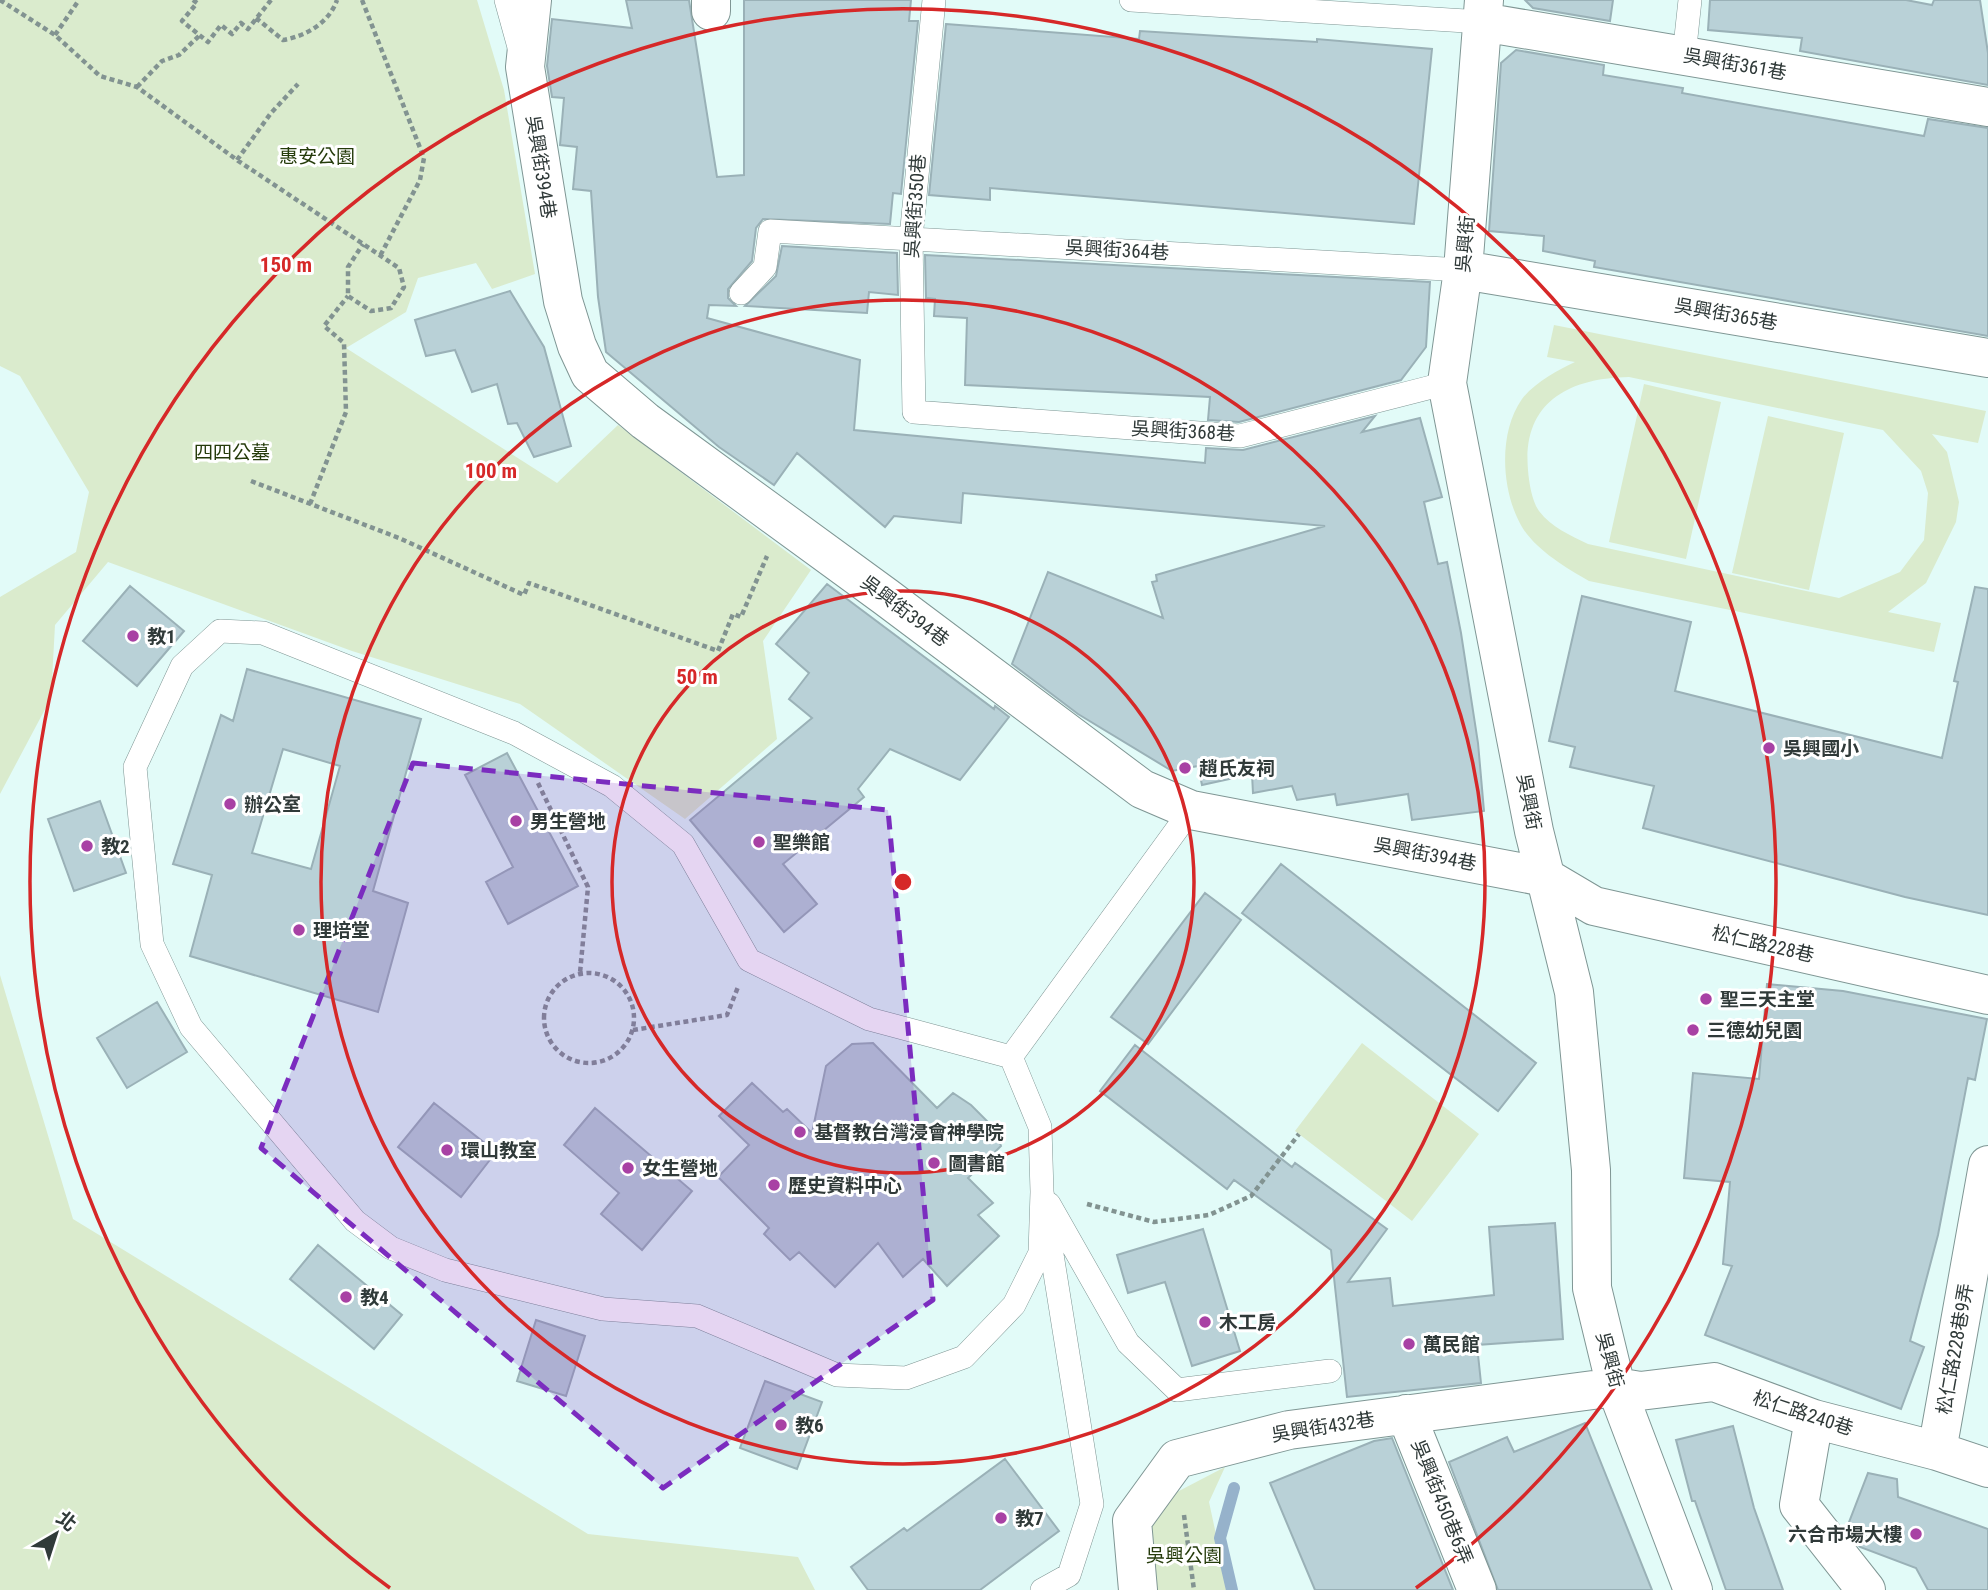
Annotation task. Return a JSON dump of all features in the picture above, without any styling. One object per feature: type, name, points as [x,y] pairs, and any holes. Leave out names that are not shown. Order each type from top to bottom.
[{"type":"street","name":"吳興街394巷","points":[[532,0],[525,67],[563,301],[577,346],[590,374],[645,421],[1142,789],[1191,810],[1545,877]]},
{"type":"street","name":"吳興街361巷","points":[[1483,11],[1684,56],[1988,107]]},
{"type":"street","name":"吳興街","points":[[1483,11],[1464,270],[1447,383],[1545,877],[1574,992],[1591,1170],[1592,1288],[1616,1387],[1693,1590]]},
{"type":"street","name":"吳興街365巷","points":[[1464,270],[1988,358]]},
{"type":"street","name":"松仁路228巷","points":[[1545,877],[1594,906],[1988,995]]},
{"type":"street","name":"松仁路228巷9弄","points":[[1937,1451],[1988,1165]]},
{"type":"street","name":"松仁路240巷","points":[[1616,1387],[1640,1391],[1714,1382],[1814,1419],[1937,1451],[1988,1468]]},
{"type":"street","name":"吳興街432巷","points":[[1177,1459],[1289,1430],[1616,1387]]},
{"type":"street","name":"吳興街450巷6弄","points":[[1406,1414],[1477,1590]]},
{"type":"street","points":[[1814,1419],[1800,1506],[1866,1590]]},
{"type":"street","points":[[1138,1590],[1132,1521],[1177,1459]]},
{"type":"lane","points":[[506,0],[525,67]]},
{"type":"lane","name":"吳興街350巷","points":[[914,412],[911,237],[934,0]]},
{"type":"lane","points":[[1130,0],[1483,11]]},
{"type":"lane","points":[[1684,56],[1690,0]]},
{"type":"lane","name":"吳興街364巷","points":[[741,293],[765,267],[770,231],[1464,270]]},
{"type":"lane","name":"吳興街368巷","points":[[914,412],[1240,436],[1447,383]]},
{"type":"lane","points":[[220,631],[263,633],[514,733],[612,786],[683,844],[749,960],[869,1019],[1011,1057],[1040,1127],[1040,1253],[1014,1305],[964,1357],[906,1378],[836,1375],[696,1316],[603,1309],[445,1270],[391,1248],[355,1221],[191,1027],[152,944],[135,767],[182,666],[220,631]]},
{"type":"lane","points":[[1011,1057],[1191,810]]},
{"type":"lane","points":[[1042,1192],[1128,1343],[1177,1390],[1330,1371]]},
{"type":"lane","points":[[1042,1192],[1091,1504],[1069,1575],[1042,1590]]},
{"type":"path","points":[[0,0],[55,35],[100,76],[138,88],[237,160],[399,268],[404,287],[391,308],[370,311],[348,296]]},
{"type":"path","points":[[55,35],[79,0]]},
{"type":"path","points":[[193,0],[197,3],[182,21],[208,42],[221,25],[232,34],[241,23],[248,29],[271,0]]},
{"type":"path","points":[[257,18],[284,40],[302,37],[332,13],[337,0]]},
{"type":"path","points":[[362,0],[424,158],[420,180],[380,256]]},
{"type":"path","points":[[138,88],[162,61],[179,55],[200,35]]},
{"type":"path","points":[[237,160],[271,113],[298,84]]},
{"type":"path","points":[[310,504],[346,412],[344,343],[324,326],[348,296],[348,267],[363,244]]},
{"type":"path","points":[[251,481],[399,538],[524,595],[529,583],[718,652],[733,614],[741,617],[757,579]]},
{"type":"path","points":[[514,733],[588,887],[580,973]]},
{"type":"path","points":[[633,1030],[727,1014],[749,960]]},
{"type":"path","points":[[580,973],[596,973],[623,987],[635,1015],[628,1043],[605,1061],[576,1062],[552,1045],[543,1017],[546,1002],[566,978],[580,973]]},
{"type":"path","points":[[1042,1192],[1154,1222],[1209,1215],[1251,1196],[1299,1134]]},
{"type":"path","points":[[1177,1459],[1194,1590]]},
{"type":"highlighted area","points":[[413,763],[888,810],[933,1300],[663,1488],[261,1148]]},
{"type":"green space","points":[[0,0],[477,0],[504,90],[535,274],[492,289],[476,263],[418,278],[406,312],[346,348],[557,483],[618,425],[811,570],[763,641],[777,739],[685,819],[520,704],[352,651],[108,562],[55,625],[51,698],[0,794],[0,597],[76,552],[89,492],[20,376],[0,366]]},
{"type":"green space","points":[[1554,325],[1986,411],[1978,443],[1932,434],[1947,452],[1959,502],[1956,522],[1926,583],[1888,612],[1941,623],[1934,652],[1589,581],[1552,558],[1528,535],[1515,513],[1506,480],[1505,462],[1509,428],[1522,399],[1540,382],[1575,362],[1547,357]],"holes":[[[1629,377],[1883,430],[1921,471],[1928,493],[1924,540],[1900,572],[1839,598],[1588,544],[1544,517],[1534,502],[1529,480],[1528,447],[1541,411],[1569,389],[1607,379]]]},
{"type":"green space","points":[[1644,384],[1721,402],[1686,559],[1609,542]]},
{"type":"green space","points":[[1768,416],[1844,433],[1809,590],[1732,573]]},
{"type":"green space","points":[[0,975],[73,1219],[588,1534],[798,1557],[815,1590],[0,1590]]},
{"type":"green space","points":[[1362,1043],[1479,1134],[1412,1221],[1295,1131]]},
{"type":"green space","name":"吳興公園","points":[[1225,1467],[1209,1502],[1228,1590],[1147,1590],[1152,1505]]},
{"type":"building","points":[[626,0],[689,0],[717,177],[744,175],[744,0],[911,0],[909,21],[918,21],[901,194],[893,193],[890,224],[763,219],[756,228],[752,261],[728,289],[728,298],[736,306],[709,305],[707,318],[860,360],[854,430],[1205,463],[1206,448],[1243,450],[1375,416],[1362,432],[1420,418],[1442,497],[1424,502],[1438,564],[1447,562],[1461,633],[1478,743],[1484,811],[1412,820],[1408,794],[1337,805],[1335,794],[1297,800],[1292,786],[1253,793],[1252,774],[1202,785],[1198,766],[1172,771],[1078,714],[1012,664],[1048,572],[1163,618],[1152,582],[1157,581],[1156,575],[1325,526],[963,493],[961,523],[894,516],[885,527],[797,453],[774,485],[719,447],[606,352],[598,297],[591,191],[573,189],[577,147],[560,145],[564,98],[552,97],[547,66],[552,19],[632,28]]},
{"type":"building","points":[[1525,0],[1613,0],[1610,21],[1533,8]]},
{"type":"building","points":[[1710,0],[1906,0],[1932,5],[1934,0],[1980,0],[1988,53],[1988,85],[1800,51],[1802,38],[1708,30]]},
{"type":"building","points":[[946,24],[1139,39],[1140,31],[1317,42],[1317,39],[1432,49],[1414,224],[990,188],[990,200],[929,195]]},
{"type":"building","points":[[1516,50],[1604,65],[1603,75],[1683,88],[1682,93],[1924,136],[1928,119],[1988,128],[1988,336],[1594,267],[1595,261],[1543,251],[1544,236],[1489,231],[1501,63]]},
{"type":"building","points":[[782,246],[897,253],[898,295],[869,292],[867,313],[745,306],[776,276]]},
{"type":"building","points":[[925,255],[1430,282],[1426,347],[1401,380],[1239,422],[1208,420],[1210,397],[965,385],[967,318],[934,316],[935,299],[926,298]]},
{"type":"building","points":[[510,291],[544,347],[571,446],[534,457],[517,423],[508,424],[497,384],[472,392],[455,350],[426,356],[415,320]]},
{"type":"building","points":[[827,584],[994,709],[995,706],[1009,717],[960,780],[890,749],[858,789],[864,797],[783,864],[817,904],[784,932],[690,820],[812,718],[789,699],[809,673],[776,644]]},
{"type":"building","name":"教1","points":[[130,586],[184,631],[137,686],[83,641]]},
{"type":"building","points":[[1975,587],[1988,589],[1988,915],[1905,897],[1643,828],[1654,786],[1570,767],[1575,747],[1549,741],[1582,596],[1691,622],[1675,691],[1942,758],[1958,682],[1954,681]]},
{"type":"building","points":[[247,669],[421,719],[373,891],[408,903],[378,1012],[190,956],[212,875],[173,864],[221,715],[233,721]],"holes":[[[283,749],[340,766],[311,869],[252,853]]]},
{"type":"building","name":"男生營地","points":[[507,753],[578,886],[508,924],[486,882],[513,867],[465,775]]},
{"type":"building","name":"教2","points":[[100,801],[126,873],[74,891],[48,819]]},
{"type":"building","points":[[1281,864],[1536,1063],[1498,1111],[1242,913]]},
{"type":"building","points":[[1205,893],[1241,920],[1148,1044],[1111,1017]]},
{"type":"building","points":[[1767,984],[1843,991],[1987,1019],[1975,1080],[1968,1078],[1938,1235],[1910,1341],[1924,1347],[1901,1409],[1705,1335],[1732,1266],[1723,1264],[1730,1182],[1684,1178],[1693,1073],[1759,1079]]},
{"type":"building","points":[[157,1002],[187,1052],[127,1088],[97,1038]]},
{"type":"building","points":[[873,1043],[937,1108],[953,1093],[971,1105],[994,1128],[1001,1146],[968,1178],[993,1203],[978,1215],[999,1236],[947,1286],[923,1259],[903,1277],[878,1243],[835,1287],[799,1252],[790,1260],[764,1234],[769,1228],[718,1177],[749,1145],[719,1116],[752,1083],[783,1112],[787,1109],[812,1133],[826,1066],[852,1044]]},
{"type":"building","points":[[1135,1045],[1292,1167],[1295,1163],[1387,1229],[1348,1282],[1390,1278],[1393,1306],[1494,1295],[1489,1227],[1555,1223],[1563,1339],[1477,1345],[1481,1383],[1347,1397],[1331,1250],[1234,1180],[1227,1189],[1100,1091]]},
{"type":"building","name":"環山教室","points":[[434,1103],[496,1152],[461,1197],[398,1147]]},
{"type":"building","name":"女生營地","points":[[595,1108],[692,1191],[642,1250],[601,1214],[619,1193],[564,1145]]},
{"type":"building","name":"木工房","points":[[1203,1229],[1240,1351],[1192,1366],[1165,1282],[1128,1293],[1117,1255]]},
{"type":"building","name":"教4","points":[[318,1245],[402,1315],[374,1349],[290,1279]]},
{"type":"building","points":[[536,1320],[585,1336],[566,1396],[517,1381]]},
{"type":"building","name":"教6","points":[[765,1381],[822,1402],[797,1469],[740,1448]]},
{"type":"building","points":[[1585,1423],[1652,1590],[1498,1590],[1449,1462],[1507,1437],[1514,1452]]},
{"type":"building","points":[[1733,1426],[1754,1508],[1783,1590],[1726,1590],[1695,1501],[1692,1501],[1676,1440]]},
{"type":"building","points":[[1392,1438],[1453,1590],[1315,1590],[1270,1483],[1374,1441]]},
{"type":"building","points":[[1005,1459],[1059,1531],[980,1590],[868,1590],[851,1567],[904,1528],[907,1531]]},
{"type":"building","name":"六合市場大樓","points":[[1868,1473],[1897,1479],[1898,1497],[1988,1529],[1988,1590],[1928,1590],[1916,1568],[1860,1547],[1846,1530]]},
{"type":"waterway","points":[[1232,1590],[1220,1538],[1234,1488]]},
{"type":"place","name":"教1","points":[[133,636]]},
{"type":"place","name":"吳興國小","points":[[1769,748]]},
{"type":"place","name":"趙氏友祠","points":[[1185,768]]},
{"type":"place","name":"辦公室","points":[[230,804]]},
{"type":"place","name":"男生營地","points":[[516,821]]},
{"type":"place","name":"聖樂館","points":[[759,842]]},
{"type":"place","name":"教2","points":[[87,846]]},
{"type":"place","name":"理培堂","points":[[299,930]]},
{"type":"place","name":"聖三天主堂","points":[[1706,999]]},
{"type":"place","name":"三德幼兒園","points":[[1693,1030]]},
{"type":"place","name":"基督教台灣浸會神學院","points":[[800,1132]]},
{"type":"place","name":"環山教室","points":[[447,1150]]},
{"type":"place","name":"圖書館","points":[[934,1163]]},
{"type":"place","name":"女生營地","points":[[628,1168]]},
{"type":"place","name":"歷史資料中心","points":[[774,1185]]},
{"type":"place","name":"教4","points":[[346,1297]]},
{"type":"place","name":"木工房","points":[[1205,1322]]},
{"type":"place","name":"萬民館","points":[[1409,1344]]},
{"type":"place","name":"教6","points":[[781,1425]]},
{"type":"place","name":"教7","points":[[1001,1518]]},
{"type":"place","name":"六合市場大樓","points":[[1916,1534]]},
{"type":"park label","name":"惠安公園","points":[[317,156]]},
{"type":"park label","name":"四四公墓","points":[[232,452]]}]
